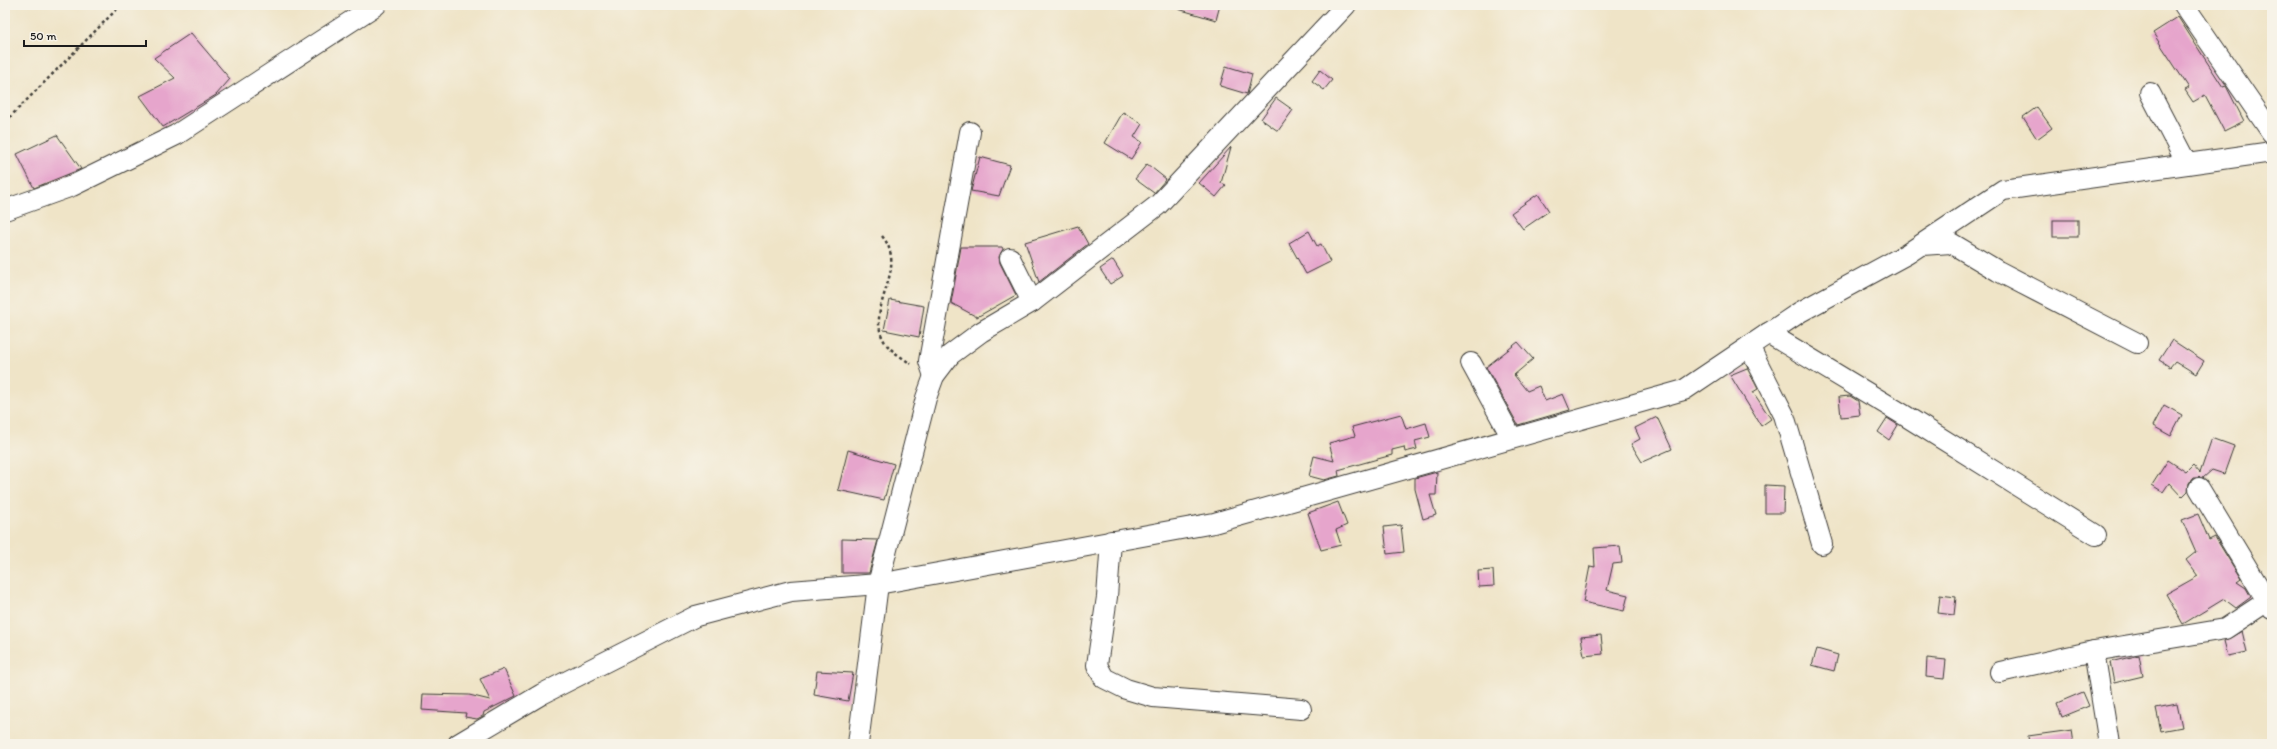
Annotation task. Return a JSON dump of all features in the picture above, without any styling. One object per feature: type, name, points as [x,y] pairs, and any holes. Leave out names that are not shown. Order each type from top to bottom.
[{"type":"street","points":[[5,210],[72,186],[176,136],[376,5]]},
{"type":"street","points":[[858,744],[878,584],[926,398],[934,376],[957,350],[981,332],[1032,302],[1158,205],[1346,5]]},
{"type":"street","points":[[2184,5],[2272,133]]},
{"type":"street","points":[[2150,93],[2187,164]]},
{"type":"street","points":[[934,376],[929,361],[970,132]]},
{"type":"street","points":[[458,744],[542,694],[696,616],[790,591],[878,584],[1214,523],[1684,390],[1800,312],[1921,245],[2003,190],[2272,152]]},
{"type":"street","points":[[1921,245],[1951,243],[1998,271],[2137,343]]},
{"type":"street","points":[[1010,258],[1032,302]]},
{"type":"street","points":[[1768,333],[1904,415],[2096,535]]},
{"type":"street","points":[[1749,346],[1784,415],[1822,544]]},
{"type":"street","points":[[1470,363],[1512,438]]},
{"type":"street","points":[[2000,672],[2094,651],[2225,629],[2270,603],[2199,488]]},
{"type":"street","points":[[1111,541],[1107,597],[1097,665],[1104,678],[1126,689],[1153,697],[1301,709]]},
{"type":"street","points":[[2094,651],[2109,744]]},
{"type":"path","points":[[5,122],[121,5]]},
{"type":"path","points":[[882,236],[891,256],[890,281],[879,314],[881,334],[891,350],[925,373],[934,376]]},
{"type":"building","points":[[1178,5],[1220,5],[1216,20],[1178,9]]},
{"type":"building","points":[[2178,17],[2223,87],[2226,86],[2244,121],[2224,131],[2205,95],[2193,102],[2185,90],[2189,88],[2153,33]]},
{"type":"building","points":[[191,33],[230,79],[216,95],[163,127],[140,96],[175,78],[154,58]]},
{"type":"building","points":[[1226,66],[1252,74],[1247,94],[1220,86]]},
{"type":"building","points":[[1320,70],[1332,80],[1324,90],[1312,81]]},
{"type":"building","points":[[1276,98],[1293,110],[1278,131],[1261,119]]},
{"type":"building","points":[[2037,107],[2052,128],[2037,139],[2023,117]]},
{"type":"building","points":[[1123,112],[1142,124],[1134,137],[1142,142],[1131,159],[1105,143]]},
{"type":"building","points":[[57,135],[81,169],[34,188],[17,154]]},
{"type":"building","points":[[1231,147],[1221,183],[1226,185],[1216,197],[1199,183]]},
{"type":"building","points":[[980,157],[1010,165],[999,196],[971,191]]},
{"type":"building","points":[[1147,164],[1166,179],[1154,193],[1135,179]]},
{"type":"building","points":[[1538,194],[1549,211],[1523,229],[1511,213]]},
{"type":"building","points":[[2053,220],[2078,220],[2078,237],[2053,237]]},
{"type":"building","points":[[1078,226],[1088,244],[1039,282],[1025,242]]},
{"type":"building","points":[[1309,231],[1317,246],[1321,244],[1330,262],[1306,274],[1289,243]]},
{"type":"building","points":[[961,247],[1002,247],[1003,249],[999,257],[1000,263],[1016,295],[977,317],[951,303]]},
{"type":"building","points":[[1113,260],[1123,276],[1110,284],[1100,269]]},
{"type":"building","points":[[890,300],[924,306],[919,337],[884,330]]},
{"type":"building","points":[[2172,340],[2204,361],[2196,374],[2175,361],[2170,367],[2159,360]]},
{"type":"building","points":[[1518,342],[1533,359],[1514,375],[1527,391],[1539,386],[1545,401],[1563,394],[1570,410],[1518,425],[1486,367]]},
{"type":"building","points":[[1747,368],[1758,389],[1753,392],[1771,419],[1761,426],[1730,375]]},
{"type":"building","points":[[1850,396],[1858,401],[1860,415],[1841,417],[1839,397]]},
{"type":"building","points":[[2164,405],[2182,415],[2171,436],[2153,426]]},
{"type":"building","points":[[1401,414],[1406,429],[1426,423],[1430,437],[1415,441],[1417,449],[1405,452],[1404,447],[1392,450],[1392,455],[1338,470],[1339,476],[1324,480],[1309,476],[1314,456],[1334,461],[1329,443],[1355,436],[1352,427]]},
{"type":"building","points":[[1657,417],[1672,449],[1642,462],[1631,444],[1640,439],[1635,428]]},
{"type":"building","points":[[1887,418],[1898,425],[1889,440],[1878,432]]},
{"type":"building","points":[[2212,438],[2234,446],[2224,474],[2212,470],[2203,478],[2193,478],[2189,483],[2188,491],[2182,497],[2169,483],[2163,492],[2152,485],[2168,460],[2186,472],[2193,465],[2200,473]]},
{"type":"building","points":[[848,450],[894,464],[884,500],[838,490]]},
{"type":"building","points":[[1437,472],[1436,495],[1430,495],[1436,515],[1423,519],[1415,489],[1415,478]]},
{"type":"building","points":[[1765,485],[1784,486],[1783,513],[1765,513]]},
{"type":"building","points":[[1338,502],[1347,525],[1336,530],[1341,545],[1321,550],[1308,513]]},
{"type":"building","points":[[2198,514],[2209,540],[2215,537],[2241,579],[2237,582],[2246,588],[2251,597],[2236,608],[2224,599],[2183,624],[2166,594],[2198,576],[2186,560],[2196,552],[2182,520]]},
{"type":"building","points":[[1401,525],[1404,552],[1387,554],[1384,527]]},
{"type":"building","points":[[842,539],[878,540],[869,573],[842,573]]},
{"type":"building","points":[[1620,546],[1622,563],[1613,564],[1607,590],[1628,595],[1624,611],[1583,602],[1590,566],[1595,567],[1594,548]]},
{"type":"building","points":[[1493,570],[1494,586],[1479,587],[1478,571]]},
{"type":"building","points":[[1940,595],[1956,597],[1954,615],[1938,613]]},
{"type":"building","points":[[2242,631],[2247,652],[2228,656],[2224,641]]},
{"type":"building","points":[[1601,635],[1603,654],[1584,656],[1581,637]]},
{"type":"building","points":[[1817,649],[1838,655],[1834,671],[1812,665]]},
{"type":"building","points":[[2139,655],[2143,676],[2114,683],[2110,662]]},
{"type":"building","points":[[1927,658],[1946,660],[1944,679],[1926,677]]},
{"type":"building","points":[[504,669],[516,696],[484,712],[483,716],[477,719],[465,717],[466,713],[422,710],[423,694],[469,695],[490,700],[480,679]]},
{"type":"building","points":[[817,671],[853,673],[848,701],[814,695]]},
{"type":"building","points":[[2083,692],[2089,706],[2062,717],[2057,703]]},
{"type":"building","points":[[2177,704],[2182,727],[2161,731],[2156,708]]},
{"type":"building","points":[[2072,730],[2074,744],[2029,744],[2028,736]]}]
